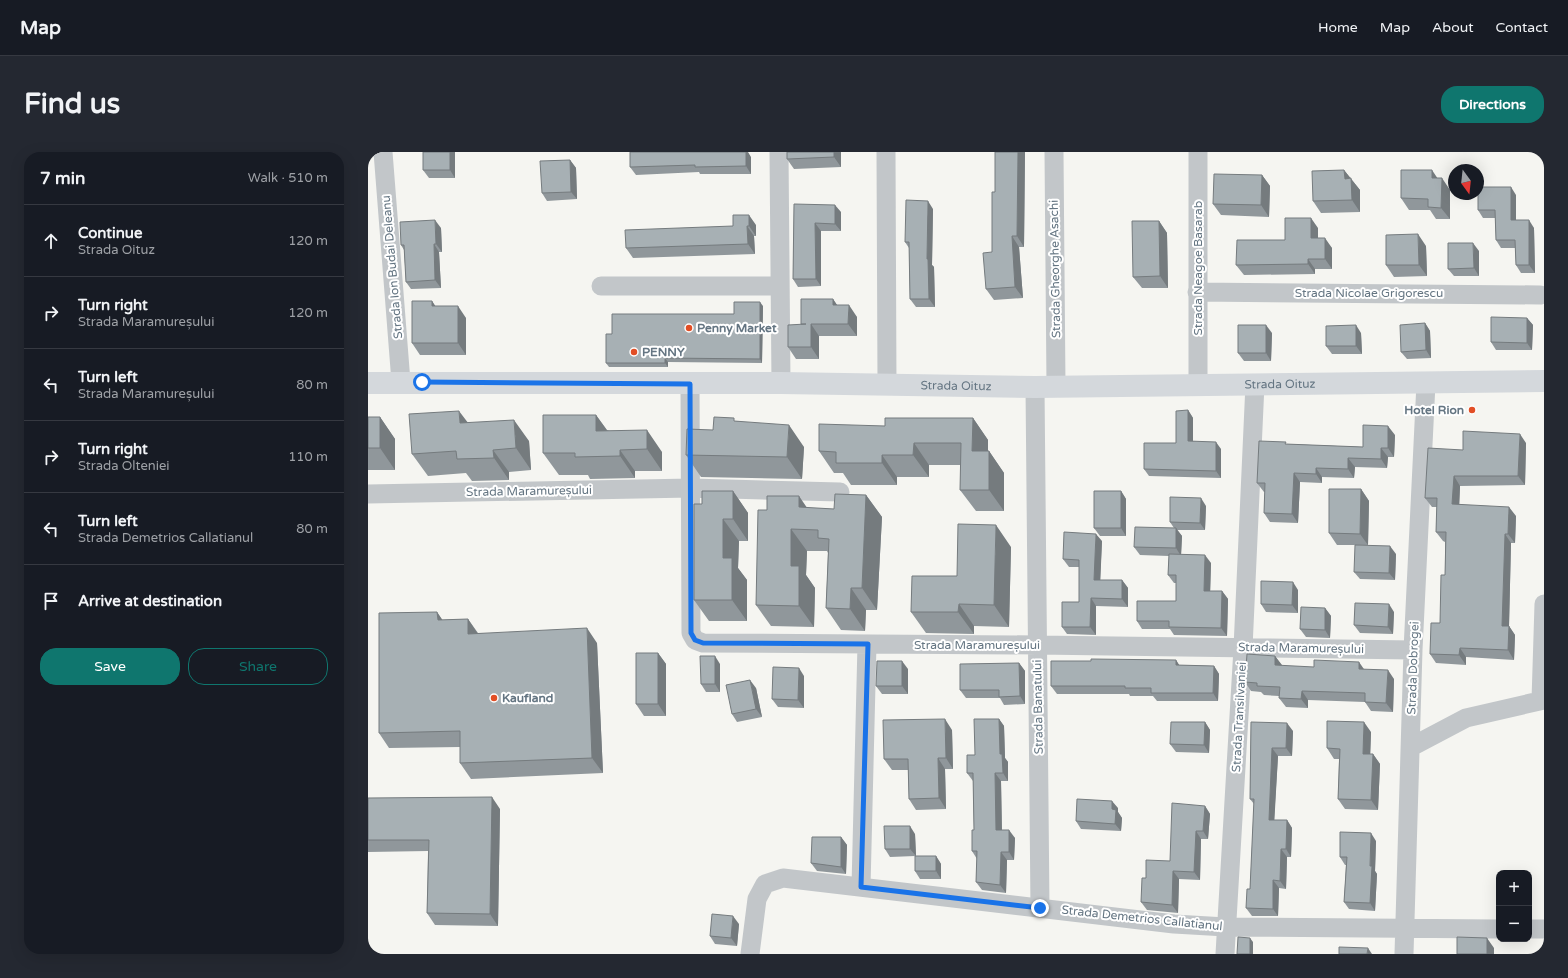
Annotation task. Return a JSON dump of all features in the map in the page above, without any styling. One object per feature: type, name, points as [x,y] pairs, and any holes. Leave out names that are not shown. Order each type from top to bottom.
[{"type":"main road","name":"Strada Oituz","points":[[368,383],[781,383],[1046,386],[1544,381]]},
{"type":"street","name":"Strada Ion Budai Deleanu","points":[[382,152],[401,382]]},
{"type":"street","points":[[779,152],[781,383]]},
{"type":"street","points":[[886,152],[888,384]]},
{"type":"street","name":"Strada Gheorghe Asachi","points":[[1046,386],[1054,152]]},
{"type":"street","name":"Strada Neagoe Basarab","points":[[1198,152],[1198,385]]},
{"type":"street","points":[[601,286],[780,286]]},
{"type":"street","name":"Strada Nicolae Grigorescu","points":[[1198,292],[1540,295]]},
{"type":"street","name":"Strada Dobrogei","points":[[1404,954],[1413,650],[1426,383]]},
{"type":"street","name":"Strada Maramureșului","points":[[690,384],[691,633],[695,640],[703,643],[1038,645],[1413,650]]},
{"type":"street","name":"Strada Transilvaniei","points":[[1225,954],[1243,648],[1255,384]]},
{"type":"street","name":"Strada Banatului","points":[[1040,908],[1038,645],[1046,386]]},
{"type":"street","name":"Strada Maramureșului","points":[[368,494],[691,488],[840,492]]},
{"type":"street","points":[[1411,747],[1466,718],[1542,700],[1544,604]]},
{"type":"street","points":[[861,887],[868,644]]},
{"type":"street","name":"Strada Demetrios Callatianul","points":[[750,954],[757,899],[765,884],[784,878],[1174,924],[1226,927],[1496,929]]},
{"type":"street","points":[[1532,929],[1544,929]]},
{"type":"building","points":[[423,152],[450,152],[450,170],[423,170]]},
{"type":"building","points":[[630,152],[746,152],[746,166],[695,167],[695,165],[630,167]]},
{"type":"building","points":[[787,152],[834,152],[834,157],[787,159]]},
{"type":"building","points":[[995,152],[1018,152],[1017,236],[1012,236],[1015,287],[986,289],[983,253],[992,252],[992,192],[995,192]]},
{"type":"building","points":[[570,160],[571,192],[542,193],[540,161]]},
{"type":"building","points":[[1344,170],[1345,179],[1351,178],[1352,200],[1313,201],[1312,171]]},
{"type":"building","points":[[1401,170],[1432,170],[1432,178],[1442,178],[1441,208],[1428,207],[1428,199],[1401,198]]},
{"type":"building","points":[[1214,174],[1262,175],[1261,205],[1213,204]]},
{"type":"building","points":[[1484,187],[1511,187],[1511,220],[1529,220],[1529,265],[1516,265],[1515,240],[1496,240],[1495,210],[1478,210],[1478,200],[1484,200]]},
{"type":"building","points":[[906,200],[928,201],[927,259],[929,299],[910,299],[909,242],[905,242]]},
{"type":"building","points":[[794,204],[835,205],[835,224],[815,223],[816,279],[793,279]]},
{"type":"building","points":[[733,215],[749,215],[749,226],[747,226],[748,244],[626,248],[625,230],[733,226]]},
{"type":"building","points":[[1285,218],[1311,218],[1311,238],[1325,238],[1325,259],[1308,259],[1308,264],[1236,265],[1237,240],[1285,240]]},
{"type":"building","points":[[435,220],[435,280],[406,282],[404,245],[401,245],[400,222]]},
{"type":"building","points":[[1132,221],[1159,221],[1160,276],[1133,277]]},
{"type":"building","points":[[1418,234],[1419,265],[1386,265],[1386,235]]},
{"type":"building","points":[[1448,243],[1473,243],[1474,268],[1448,269]]},
{"type":"building","points":[[801,299],[833,299],[833,305],[849,305],[848,324],[811,324],[811,347],[788,347],[788,325],[806,324],[801,324]]},
{"type":"building","points":[[412,301],[432,301],[432,306],[458,306],[458,343],[412,343]]},
{"type":"building","name":"Penny Market","points":[[734,302],[760,302],[760,359],[665,358],[665,363],[606,363],[606,334],[612,334],[612,314],[734,314]]},
{"type":"building","points":[[1491,317],[1527,318],[1527,343],[1491,342]]},
{"type":"building","points":[[1425,323],[1426,350],[1401,352],[1400,325]]},
{"type":"building","points":[[1238,325],[1266,325],[1266,353],[1238,353]]},
{"type":"building","points":[[1356,325],[1356,346],[1326,346],[1326,326]]},
{"type":"building","points":[[1188,410],[1188,441],[1216,442],[1216,471],[1144,469],[1144,443],[1176,443],[1176,411]]},
{"type":"building","points":[[459,411],[460,423],[514,420],[516,448],[493,450],[494,458],[457,459],[456,451],[412,454],[409,414]]},
{"type":"building","points":[[543,415],[596,415],[596,431],[647,430],[647,449],[620,450],[620,456],[575,457],[575,453],[543,453]]},
{"type":"building","points":[[368,417],[380,417],[380,448],[368,448]]},
{"type":"building","points":[[714,417],[734,418],[734,421],[789,425],[787,457],[686,455],[687,429],[713,430]]},
{"type":"building","points":[[885,418],[973,418],[972,451],[989,451],[989,490],[960,490],[961,443],[914,443],[913,455],[882,455],[882,463],[836,463],[836,452],[819,451],[819,424],[885,426]]},
{"type":"building","points":[[1363,425],[1388,426],[1388,448],[1381,448],[1381,459],[1348,458],[1348,469],[1316,468],[1316,474],[1294,473],[1292,514],[1264,513],[1265,483],[1257,483],[1259,441],[1286,442],[1285,444],[1363,447]]},
{"type":"building","points":[[1463,431],[1520,434],[1518,476],[1454,476],[1452,504],[1509,507],[1508,534],[1505,534],[1502,626],[1509,626],[1508,650],[1460,648],[1459,655],[1430,654],[1431,623],[1440,623],[1441,575],[1445,575],[1446,532],[1436,532],[1437,498],[1425,498],[1428,448],[1463,450]]},
{"type":"building","points":[[1329,489],[1361,489],[1360,534],[1329,533]]},
{"type":"building","points":[[702,491],[733,491],[733,519],[723,519],[723,558],[732,558],[732,600],[694,600],[694,504],[702,504]]},
{"type":"building","points":[[1094,491],[1121,491],[1121,528],[1094,528]]},
{"type":"building","points":[[835,494],[866,495],[862,588],[851,588],[850,609],[826,608],[829,539],[818,538],[818,530],[791,529],[791,566],[799,566],[799,606],[756,605],[758,510],[767,510],[767,496],[799,496],[799,507],[834,509]]},
{"type":"building","points":[[1170,497],[1201,498],[1200,523],[1170,522]]},
{"type":"building","points":[[958,524],[996,525],[994,605],[959,604],[958,612],[911,612],[912,576],[957,576]]},
{"type":"building","points":[[1135,527],[1176,528],[1176,548],[1134,547]]},
{"type":"building","points":[[1064,532],[1096,534],[1094,580],[1122,580],[1122,599],[1091,598],[1090,627],[1062,627],[1062,602],[1079,602],[1079,560],[1063,559]]},
{"type":"building","points":[[1355,545],[1390,546],[1389,573],[1354,572]]},
{"type":"building","points":[[1169,554],[1205,555],[1204,591],[1222,591],[1221,628],[1169,627],[1169,621],[1137,621],[1137,601],[1176,601],[1176,575],[1168,575]]},
{"type":"building","points":[[1261,581],[1293,582],[1292,605],[1261,604]]},
{"type":"building","points":[[1355,603],[1389,604],[1388,627],[1354,625]]},
{"type":"building","points":[[1301,607],[1325,608],[1325,630],[1300,629]]},
{"type":"building","name":"Kaufland","points":[[437,612],[438,620],[468,619],[468,634],[587,628],[592,758],[460,763],[460,731],[379,733],[379,613]]},
{"type":"building","points":[[636,653],[658,653],[658,704],[636,704]]},
{"type":"building","points":[[1247,654],[1275,656],[1275,665],[1314,667],[1314,660],[1359,662],[1359,669],[1388,670],[1386,703],[1365,702],[1365,693],[1302,691],[1301,699],[1279,698],[1280,687],[1257,686],[1257,683],[1245,682]]},
{"type":"building","points":[[700,656],[715,656],[715,684],[701,684]]},
{"type":"building","points":[[1091,659],[1176,660],[1176,665],[1214,666],[1213,693],[1151,693],[1151,688],[1125,688],[1125,686],[1051,686],[1051,661],[1091,661]]},
{"type":"building","points":[[877,661],[902,661],[902,686],[876,686]]},
{"type":"building","points":[[1019,663],[1020,696],[999,697],[999,690],[960,690],[960,664]]},
{"type":"building","points":[[773,667],[799,668],[798,700],[772,699]]},
{"type":"building","points":[[750,680],[756,709],[732,714],[726,685]]},
{"type":"building","points":[[945,719],[946,758],[938,758],[939,798],[909,799],[908,759],[884,759],[883,720]]},
{"type":"building","points":[[974,719],[999,719],[1000,754],[1002,754],[1003,773],[995,773],[996,830],[1009,830],[1009,852],[1001,852],[1000,885],[976,882],[977,851],[972,851],[972,830],[974,830],[973,773],[967,773],[967,755],[975,755]]},
{"type":"building","points":[[1327,721],[1364,722],[1363,754],[1373,754],[1371,800],[1338,799],[1340,749],[1327,748]]},
{"type":"building","points":[[1171,722],[1205,722],[1204,745],[1170,744]]},
{"type":"building","points":[[1251,722],[1287,723],[1286,748],[1272,748],[1269,820],[1287,820],[1286,849],[1281,849],[1280,881],[1273,880],[1273,909],[1246,908],[1247,889],[1250,889],[1254,799],[1250,799]]},
{"type":"building","points":[[492,797],[490,914],[427,913],[429,840],[368,840],[368,798]]},
{"type":"building","points":[[1077,799],[1112,801],[1112,809],[1116,810],[1115,824],[1076,821]]},
{"type":"building","points":[[1172,803],[1205,806],[1203,831],[1196,831],[1194,872],[1173,871],[1172,905],[1141,902],[1142,878],[1146,878],[1146,860],[1170,861]]},
{"type":"building","points":[[884,826],[910,826],[910,849],[885,849]]},
{"type":"building","points":[[1340,832],[1371,833],[1370,866],[1372,866],[1370,903],[1344,902],[1347,857],[1340,857]]},
{"type":"building","points":[[812,837],[841,837],[841,867],[811,863]]},
{"type":"building","points":[[915,856],[936,856],[936,871],[915,871]]},
{"type":"building","points":[[712,914],[733,916],[731,938],[710,936]]},
{"type":"building","points":[[1238,937],[1250,938],[1250,954],[1237,954]]},
{"type":"building","points":[[1457,937],[1487,938],[1487,954],[1457,954]]},
{"type":"building","points":[[1339,947],[1368,948],[1367,954],[1339,954]]},
{"type":"place","name":"Penny Market","points":[[689,328]]},
{"type":"place","name":"PENNY","points":[[634,352]]},
{"type":"place","name":"Hotel Rion","points":[[1472,410]]},
{"type":"place","name":"Kaufland","points":[[494,698]]},
{"type":"route","points":[[422,382],[690,384],[691,633],[695,640],[703,643],[868,644],[861,887],[1040,908]]}]
